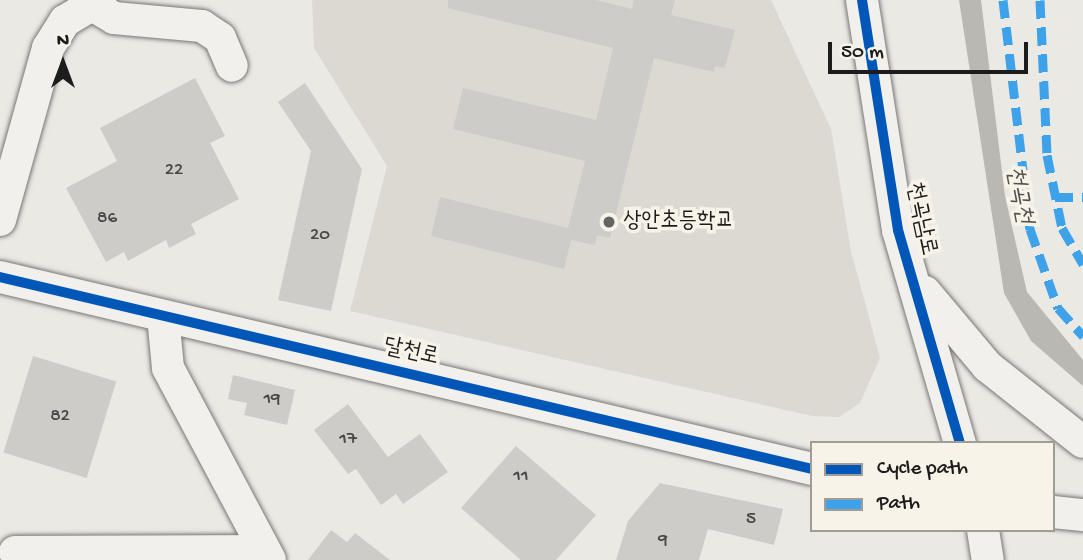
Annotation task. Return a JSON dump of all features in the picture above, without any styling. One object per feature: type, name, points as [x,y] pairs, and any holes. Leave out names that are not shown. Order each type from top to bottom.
[{"type":"street","name":"천곡남로","points":[[862,0],[907,264],[959,441]]},
{"type":"street","points":[[0,220],[48,48],[65,21],[92,1],[125,20],[202,26],[220,38],[232,66]]},
{"type":"street","points":[[907,264],[987,366],[1083,442]]},
{"type":"street","name":"달천로","points":[[0,277],[810,469]]},
{"type":"street","points":[[15,552],[268,555],[168,368],[163,316]]},
{"type":"street","points":[[1055,512],[1083,515]]},
{"type":"street","points":[[983,532],[988,560]]},
{"type":"shaded area","name":"상안초등학교","points":[[312,0],[771,0],[831,129],[851,251],[880,358],[860,403],[839,417],[812,416],[350,311],[387,166],[314,48]]},
{"type":"shaded area","name":"천곡천","points":[[959,0],[981,0],[1005,196],[1027,292],[1083,360],[1083,386],[1031,341],[1004,293]]},
{"type":"building","points":[[448,0],[596,0],[632,9],[634,0],[675,0],[671,15],[735,30],[725,68],[715,66],[714,72],[654,58],[610,238],[597,235],[595,245],[571,240],[564,269],[431,236],[440,197],[568,228],[585,161],[453,129],[463,88],[596,120],[613,48],[448,8]]},
{"type":"building","points":[[195,78],[225,136],[210,143],[239,199],[191,224],[196,234],[169,248],[166,240],[128,261],[124,252],[106,262],[66,188],[117,161],[100,128]]},
{"type":"building","points":[[305,83],[362,169],[331,311],[278,300],[311,151],[278,102]]},
{"type":"building","points":[[33,356],[116,381],[87,478],[3,453]]},
{"type":"building","points":[[233,375],[295,390],[287,425],[244,415],[247,403],[228,399]]},
{"type":"building","points":[[348,404],[388,457],[420,434],[448,472],[403,504],[396,494],[381,505],[356,469],[348,474],[314,430]]},
{"type":"building","points":[[516,446],[596,515],[556,560],[521,560],[461,508]]},
{"type":"building","points":[[660,483],[783,509],[774,545],[708,529],[699,560],[616,560],[628,521]]},
{"type":"building","points":[[331,530],[347,542],[355,533],[390,560],[308,560]]},
{"type":"marked path","points":[[1003,0],[1030,229],[1058,308],[1083,336]]},
{"type":"marked path","points":[[1040,0],[1047,155],[1062,228],[1083,264]]},
{"type":"marked path","points":[[1055,197],[1083,197]]},
{"type":"cycle path","points":[[862,0],[898,230],[959,441]]},
{"type":"cycle path","points":[[0,277],[810,469]]},
{"type":"place","name":"상안초등학교","points":[[609,222]]}]
